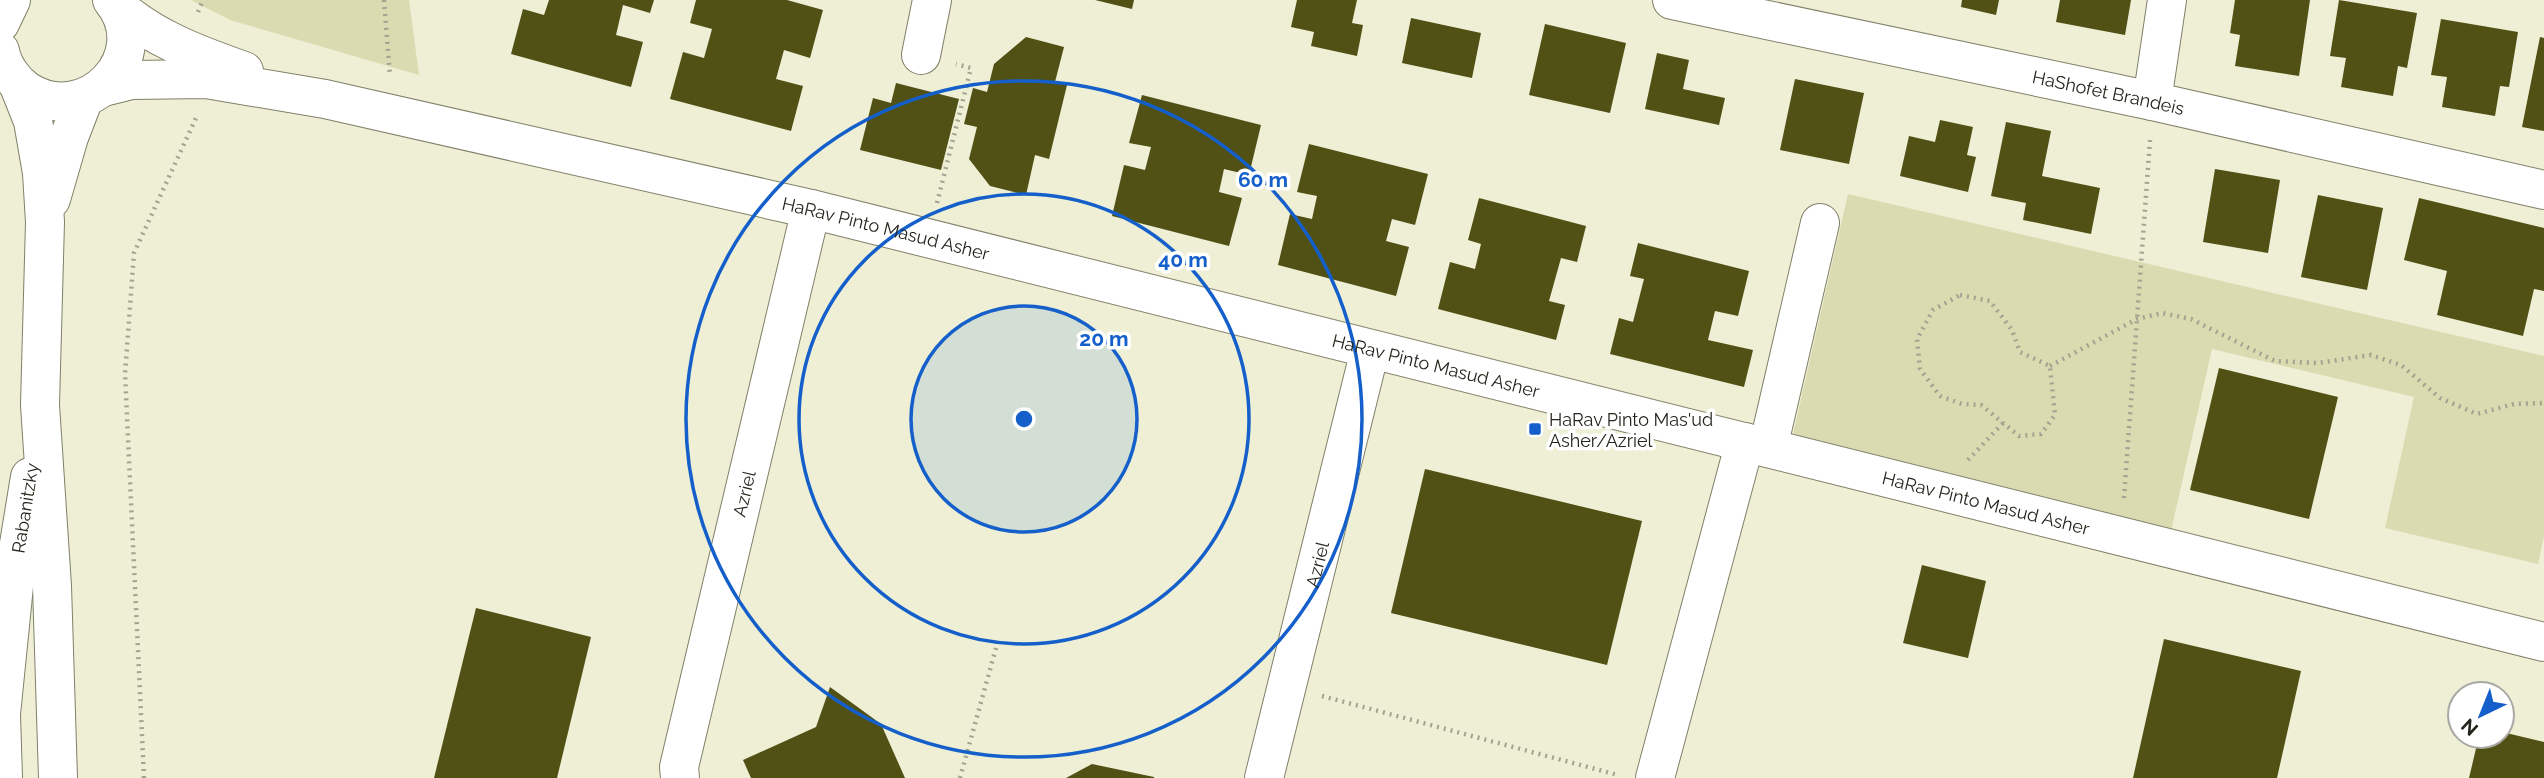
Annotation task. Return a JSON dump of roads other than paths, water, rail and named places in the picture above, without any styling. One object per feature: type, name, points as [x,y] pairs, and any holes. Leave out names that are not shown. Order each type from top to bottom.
[{"type":"street","points":[[4,55],[11,0]]},
{"type":"street","points":[[921,55],[932,0]]},
{"type":"street","name":"HaShofet Brandeis","points":[[1672,0],[2152,101],[2544,190]]},
{"type":"street","points":[[2152,101],[2167,0]]},
{"type":"street","name":"HaRav Pinto Masud Asher","points":[[115,3],[179,63],[206,79],[325,99],[811,209],[2544,642]]},
{"type":"street","name":"Rabanitzky","points":[[45,222],[57,175],[94,92],[118,70],[125,50],[125,28],[115,3]]},
{"type":"street","name":"HaRav Pinto Masud Asher","points":[[4,55],[34,95],[50,101],[68,102],[179,63]]},
{"type":"street","name":"Rabanitzky","points":[[4,55],[33,121],[42,173],[45,222],[40,405],[52,586],[58,778]]},
{"type":"street","name":"Azriel","points":[[680,778],[679,767],[811,209]]},
{"type":"street","points":[[1655,778],[1757,445],[1820,223]]},
{"type":"street","name":"Azriel","points":[[1264,778],[1370,350]]},
{"type":"street","name":"Rabanitzky","points":[[2,778],[1,714],[16,569],[40,405]]},
{"type":"place","name":"HaRav Pinto Mas'ud Asher/Azriel","points":[[1535,429]]}]
